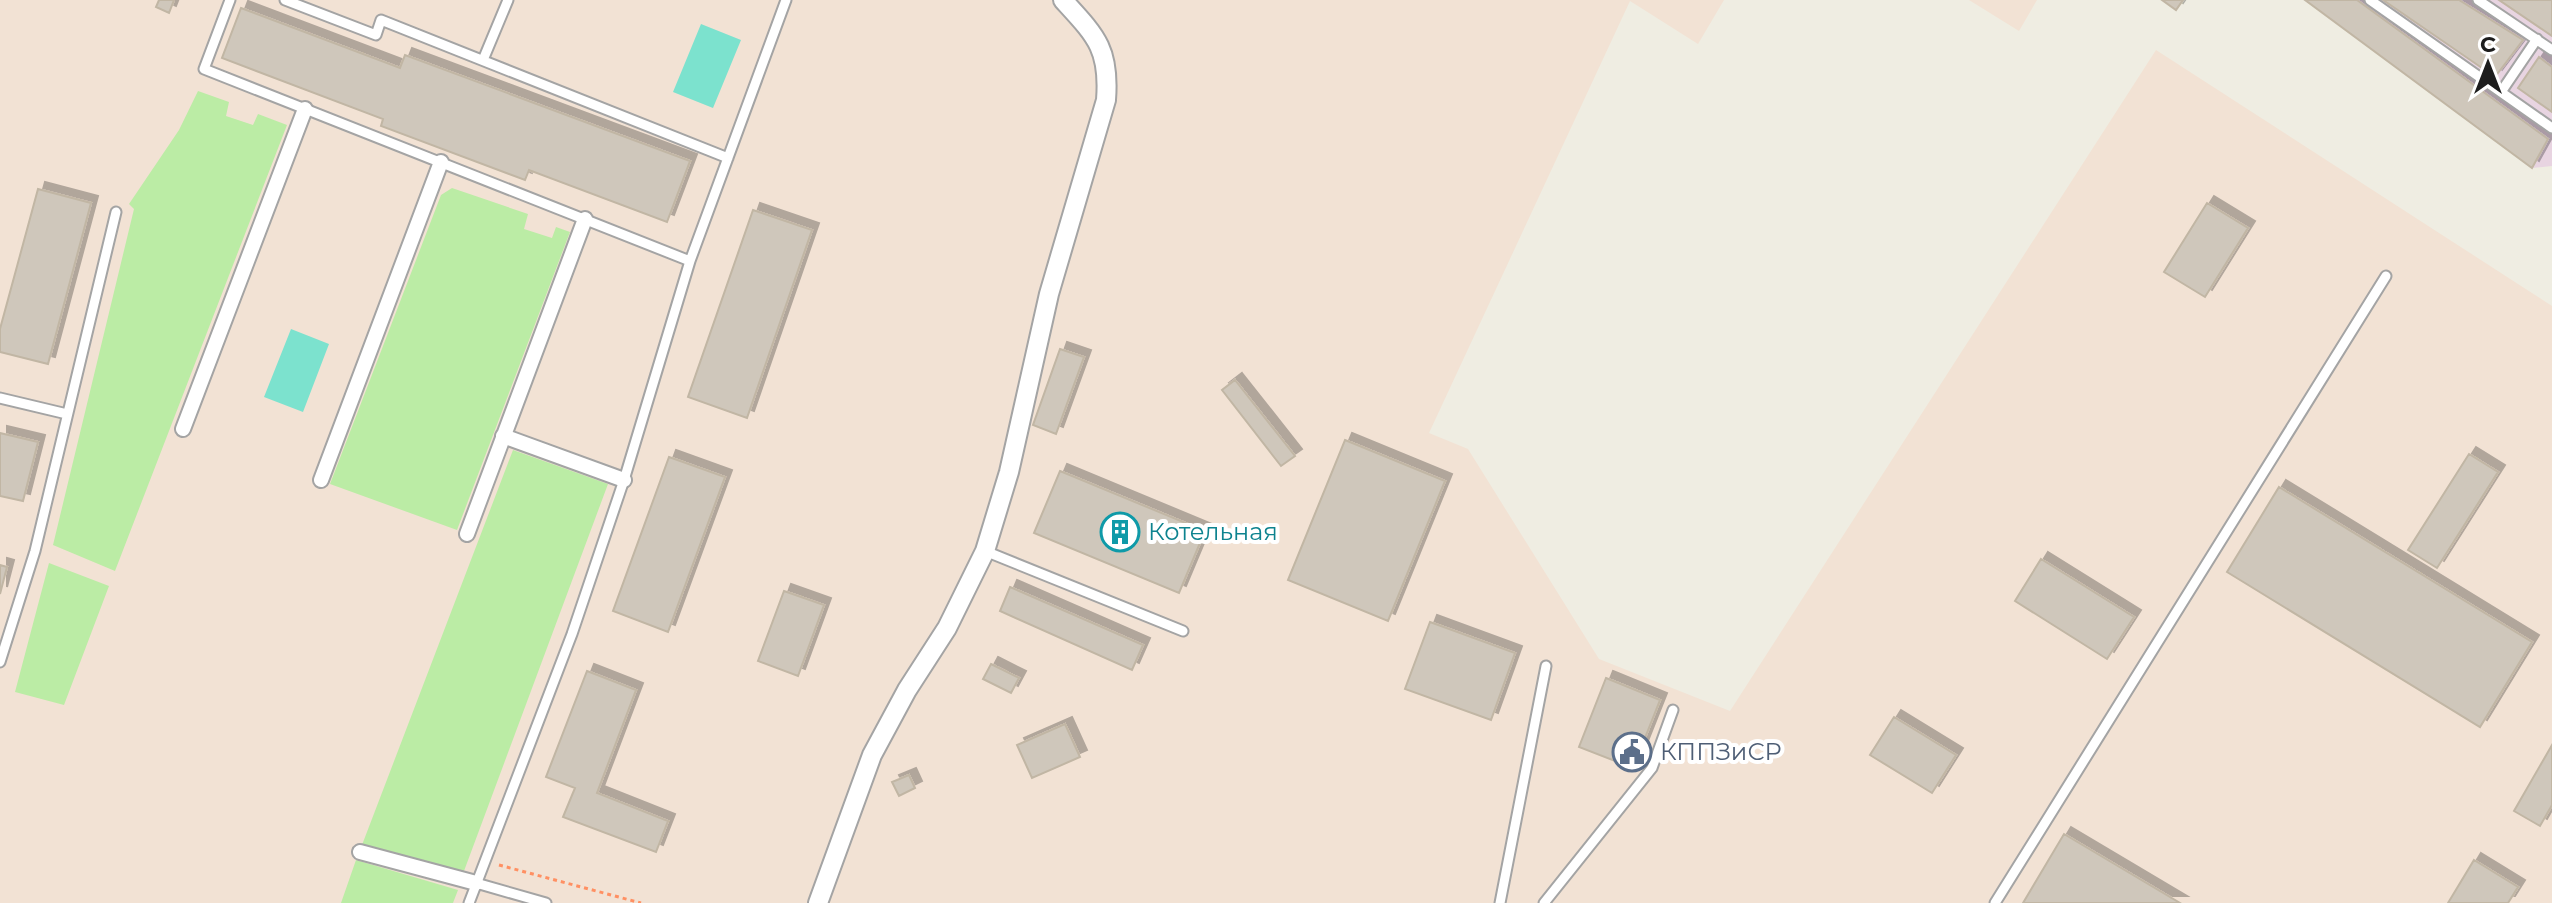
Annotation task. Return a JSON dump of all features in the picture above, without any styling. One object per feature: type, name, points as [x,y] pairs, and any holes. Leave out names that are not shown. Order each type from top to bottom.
[{"type":"street","points":[[818,903],[872,755],[907,690],[947,628],[985,551],[1009,472],[1049,294],[1106,100],[1108,76],[1104,54],[1090,30],[1063,0]]},
{"type":"street","points":[[183,429],[305,109]]},
{"type":"street","points":[[321,480],[441,162]]},
{"type":"street","points":[[467,534],[585,219]]},
{"type":"street","points":[[503,436],[624,480]]},
{"type":"street","points":[[360,852],[476,883]]},
{"type":"lane","points":[[230,0],[204,69],[690,261]]},
{"type":"lane","points":[[285,0],[376,35],[381,20],[728,158]]},
{"type":"lane","points":[[483,60],[508,0]]},
{"type":"lane","points":[[469,903],[550,694],[624,480],[690,261],[786,0]]},
{"type":"lane","points":[[2370,0],[2552,128]]},
{"type":"lane","points":[[2478,0],[2552,50]]},
{"type":"lane","points":[[2501,92],[2537,39]]},
{"type":"lane","points":[[0,662],[35,551],[116,212]]},
{"type":"lane","points":[[1995,903],[2386,276]]},
{"type":"lane","points":[[0,398],[67,414]]},
{"type":"lane","points":[[985,551],[1183,631]]},
{"type":"lane","points":[[1500,903],[1546,666]]},
{"type":"lane","points":[[1544,903],[1652,768],[1673,710]]},
{"type":"lane","points":[[476,883],[546,903]]},
{"type":"path","points":[[495,864],[641,903]]},
{"type":"shaded area","points":[[0,0],[1724,0],[1698,44],[1630,1],[1429,433],[1468,449],[1599,659],[1730,711],[2156,50],[2552,306],[2552,903],[0,903]]},
{"type":"shaded area","points":[[1969,0],[2037,0],[2019,31]]},
{"type":"shaded area","points":[[2305,0],[2552,0],[2552,166],[2532,168]]},
{"type":"shaded area","points":[[701,24],[741,40],[713,108],[673,92]]},
{"type":"shaded area","points":[[291,329],[329,344],[303,412],[264,397]]},
{"type":"green space","points":[[198,91],[229,102],[226,116],[253,125],[258,114],[287,125],[115,571],[53,545],[134,209],[129,204],[179,130]]},
{"type":"green space","points":[[452,188],[528,214],[524,229],[552,238],[556,227],[570,232],[457,530],[330,484],[441,195]]},
{"type":"green space","points":[[513,450],[608,484],[464,871],[362,845]]},
{"type":"green space","points":[[49,563],[109,586],[64,705],[15,692]]},
{"type":"green space","points":[[356,860],[458,890],[453,903],[341,903]]},
{"type":"building","points":[[159,0],[174,0],[169,13],[156,7]]},
{"type":"building","points":[[2162,0],[2183,0],[2176,10]]},
{"type":"building","points":[[2305,0],[2357,0],[2548,139],[2532,168]]},
{"type":"building","points":[[2383,0],[2459,0],[2523,40],[2495,77]]},
{"type":"building","points":[[2499,0],[2552,0],[2552,36]]},
{"type":"building","points":[[241,8],[400,68],[405,55],[690,161],[667,222],[529,170],[525,180],[381,126],[383,119],[222,58]]},
{"type":"building","points":[[2539,57],[2552,67],[2552,112],[2518,88]]},
{"type":"building","points":[[38,189],[91,203],[48,364],[0,352],[0,329]]},
{"type":"building","points":[[2207,203],[2248,228],[2205,297],[2164,272]]},
{"type":"building","points":[[753,210],[812,230],[747,418],[688,397]]},
{"type":"building","points":[[1060,349],[1084,357],[1056,434],[1033,425]]},
{"type":"building","points":[[1235,380],[1295,456],[1281,466],[1222,390]]},
{"type":"building","points":[[0,433],[38,442],[23,501],[0,496]]},
{"type":"building","points":[[1345,440],[1445,481],[1388,621],[1288,580]]},
{"type":"building","points":[[2469,454],[2498,472],[2437,568],[2408,550]]},
{"type":"building","points":[[669,457],[725,477],[668,632],[613,611]]},
{"type":"building","name":"Котельная","points":[[1060,471],[1205,531],[1179,593],[1034,533]]},
{"type":"building","points":[[2279,487],[2532,642],[2480,727],[2227,572]]},
{"type":"building","points":[[2041,559],[2134,617],[2107,659],[2015,601]]},
{"type":"building","points":[[0,565],[7,567],[0,594]]},
{"type":"building","points":[[1010,587],[1143,645],[1132,670],[1000,611]]},
{"type":"building","points":[[784,591],[824,605],[798,676],[758,661]]},
{"type":"building","points":[[1430,622],[1515,653],[1491,720],[1405,689]]},
{"type":"building","points":[[991,664],[1019,678],[1011,693],[983,679]]},
{"type":"building","points":[[587,671],[636,690],[597,793],[668,821],[656,852],[563,817],[575,788],[546,777]]},
{"type":"building","points":[[1606,678],[1660,700],[1633,768],[1579,747]]},
{"type":"building","points":[[1894,717],[1956,755],[1932,793],[1870,755]]},
{"type":"building","points":[[1065,724],[1080,757],[1032,778],[1017,745]]},
{"type":"building","points":[[2552,745],[2552,805],[2540,826],[2514,811]]},
{"type":"building","points":[[909,775],[915,788],[899,796],[892,782]]},
{"type":"building","points":[[2064,834],[2180,903],[2023,903]]},
{"type":"building","points":[[2474,860],[2518,887],[2508,903],[2448,903]]},
{"type":"place","name":"Котельная","points":[[1120,532]]},
{"type":"place","name":"КППЗиСР","points":[[1632,752]]}]
